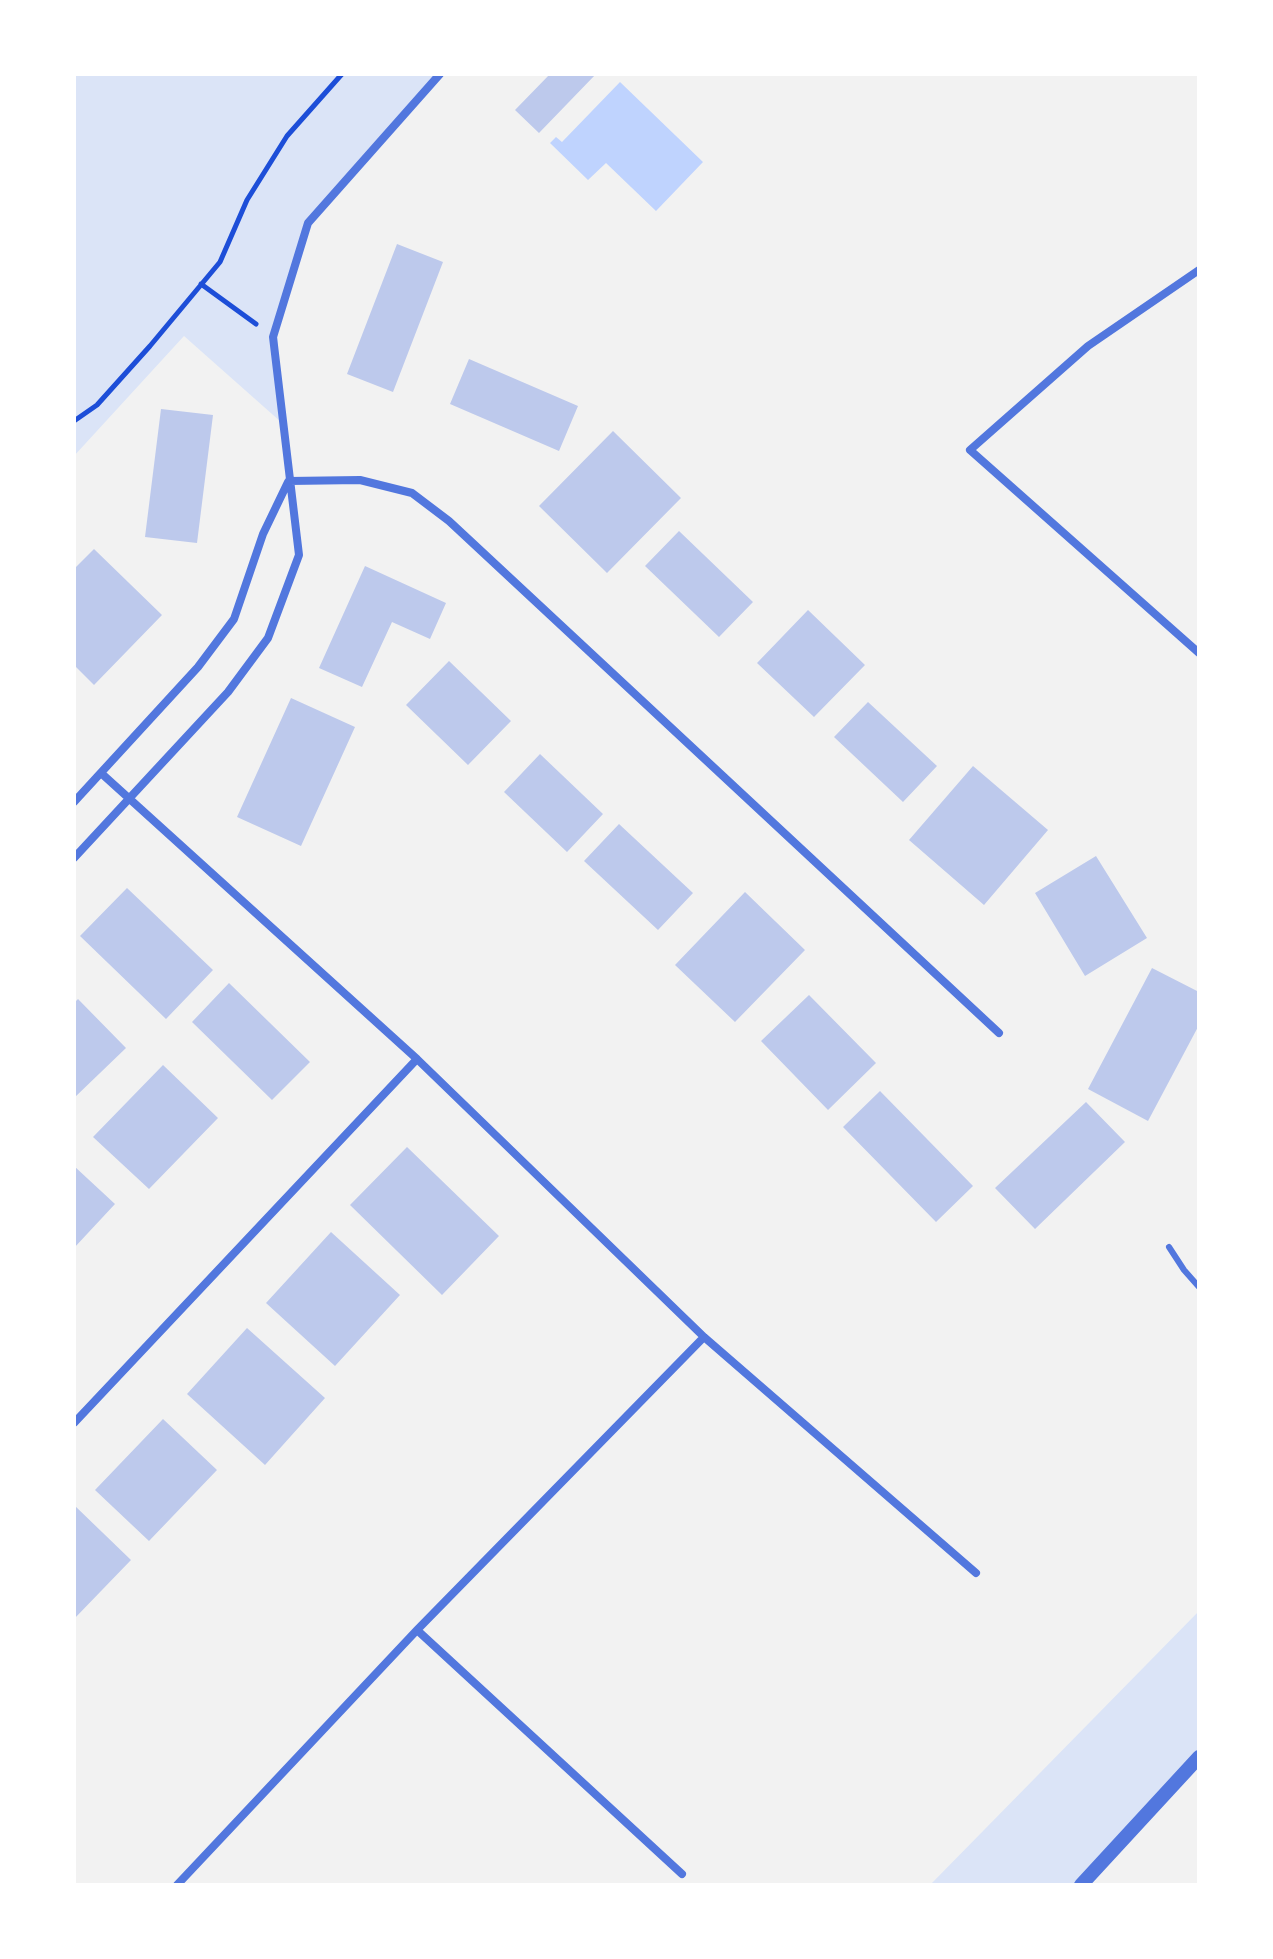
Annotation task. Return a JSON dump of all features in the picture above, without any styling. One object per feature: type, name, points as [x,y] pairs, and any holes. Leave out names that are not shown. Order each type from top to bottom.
[{"type":"street","points":[[74,858],[228,692],[268,638],[299,555],[273,337],[308,223],[440,74]]},
{"type":"street","points":[[1199,270],[1088,346],[970,450],[1199,653]]},
{"type":"street","points":[[289,481],[360,480],[412,493],[449,521],[999,1033]]},
{"type":"street","points":[[74,802],[198,667],[234,619],[263,534],[289,481]]},
{"type":"street","points":[[101,773],[417,1059],[704,1337],[976,1573]]},
{"type":"street","points":[[74,1423],[417,1059]]},
{"type":"street","points":[[177,1885],[417,1630],[704,1337]]},
{"type":"street","points":[[417,1630],[682,1874]]},
{"type":"street","points":[[1081,1885],[1199,1757]]},
{"type":"lane","points":[[1169,1247],[1199,1287]]},
{"type":"path","points":[[74,421],[107,393],[220,262],[247,200],[287,136],[342,74]]},
{"type":"path","points":[[201,284],[273,337]]},
{"type":"shaded area","points":[[74,74],[440,74],[308,223],[277,324],[281,422],[184,336],[74,456]]},
{"type":"shaded area","points":[[1199,1611],[1199,1757],[1081,1885],[930,1885]]},
{"type":"water","points":[[620,82],[703,162],[656,211],[606,163],[588,180],[550,143],[556,137],[562,142]]},
{"type":"building","points":[[550,74],[596,74],[539,133],[515,110]]},
{"type":"building","points":[[397,244],[443,262],[393,392],[347,374]]},
{"type":"building","points":[[469,359],[578,406],[559,451],[450,404]]},
{"type":"building","points":[[161,409],[213,415],[197,543],[145,537]]},
{"type":"building","points":[[613,431],[681,498],[607,573],[539,506]]},
{"type":"building","points":[[679,531],[753,602],[719,637],[645,566]]},
{"type":"building","points":[[94,549],[162,615],[94,685],[74,665],[74,569]]},
{"type":"building","points":[[365,566],[446,603],[430,639],[392,622],[362,687],[319,668]]},
{"type":"building","points":[[808,610],[865,665],[814,717],[757,663]]},
{"type":"building","points":[[449,661],[511,721],[468,765],[406,705]]},
{"type":"building","points":[[291,698],[355,727],[301,846],[237,817]]},
{"type":"building","points":[[868,702],[937,766],[903,802],[834,737]]},
{"type":"building","points":[[540,754],[603,814],[567,852],[504,792]]},
{"type":"building","points":[[973,766],[1048,830],[984,905],[909,840]]},
{"type":"building","points":[[619,824],[693,893],[658,930],[584,861]]},
{"type":"building","points":[[1096,856],[1147,938],[1085,976],[1035,893]]},
{"type":"building","points":[[127,888],[213,970],[166,1019],[80,936]]},
{"type":"building","points":[[745,892],[805,950],[735,1022],[675,965]]},
{"type":"building","points":[[1152,968],[1199,992],[1199,1025],[1148,1121],[1088,1089]]},
{"type":"building","points":[[229,983],[310,1062],[272,1100],[192,1022]]},
{"type":"building","points":[[809,995],[876,1063],[828,1110],[761,1041]]},
{"type":"building","points":[[78,999],[126,1048],[74,1098],[74,1003]]},
{"type":"building","points":[[163,1065],[218,1118],[149,1189],[93,1137]]},
{"type":"building","points":[[880,1091],[973,1186],[936,1222],[843,1127]]},
{"type":"building","points":[[1086,1102],[1125,1142],[1035,1229],[995,1188]]},
{"type":"building","points":[[407,1147],[499,1236],[442,1295],[350,1205]]},
{"type":"building","points":[[74,1166],[115,1204],[74,1248]]},
{"type":"building","points":[[331,1232],[400,1295],[335,1366],[266,1303]]},
{"type":"building","points":[[247,1328],[325,1398],[265,1465],[187,1394]]},
{"type":"building","points":[[163,1419],[217,1470],[149,1541],[95,1490]]},
{"type":"building","points":[[74,1505],[131,1560],[74,1619]]}]
